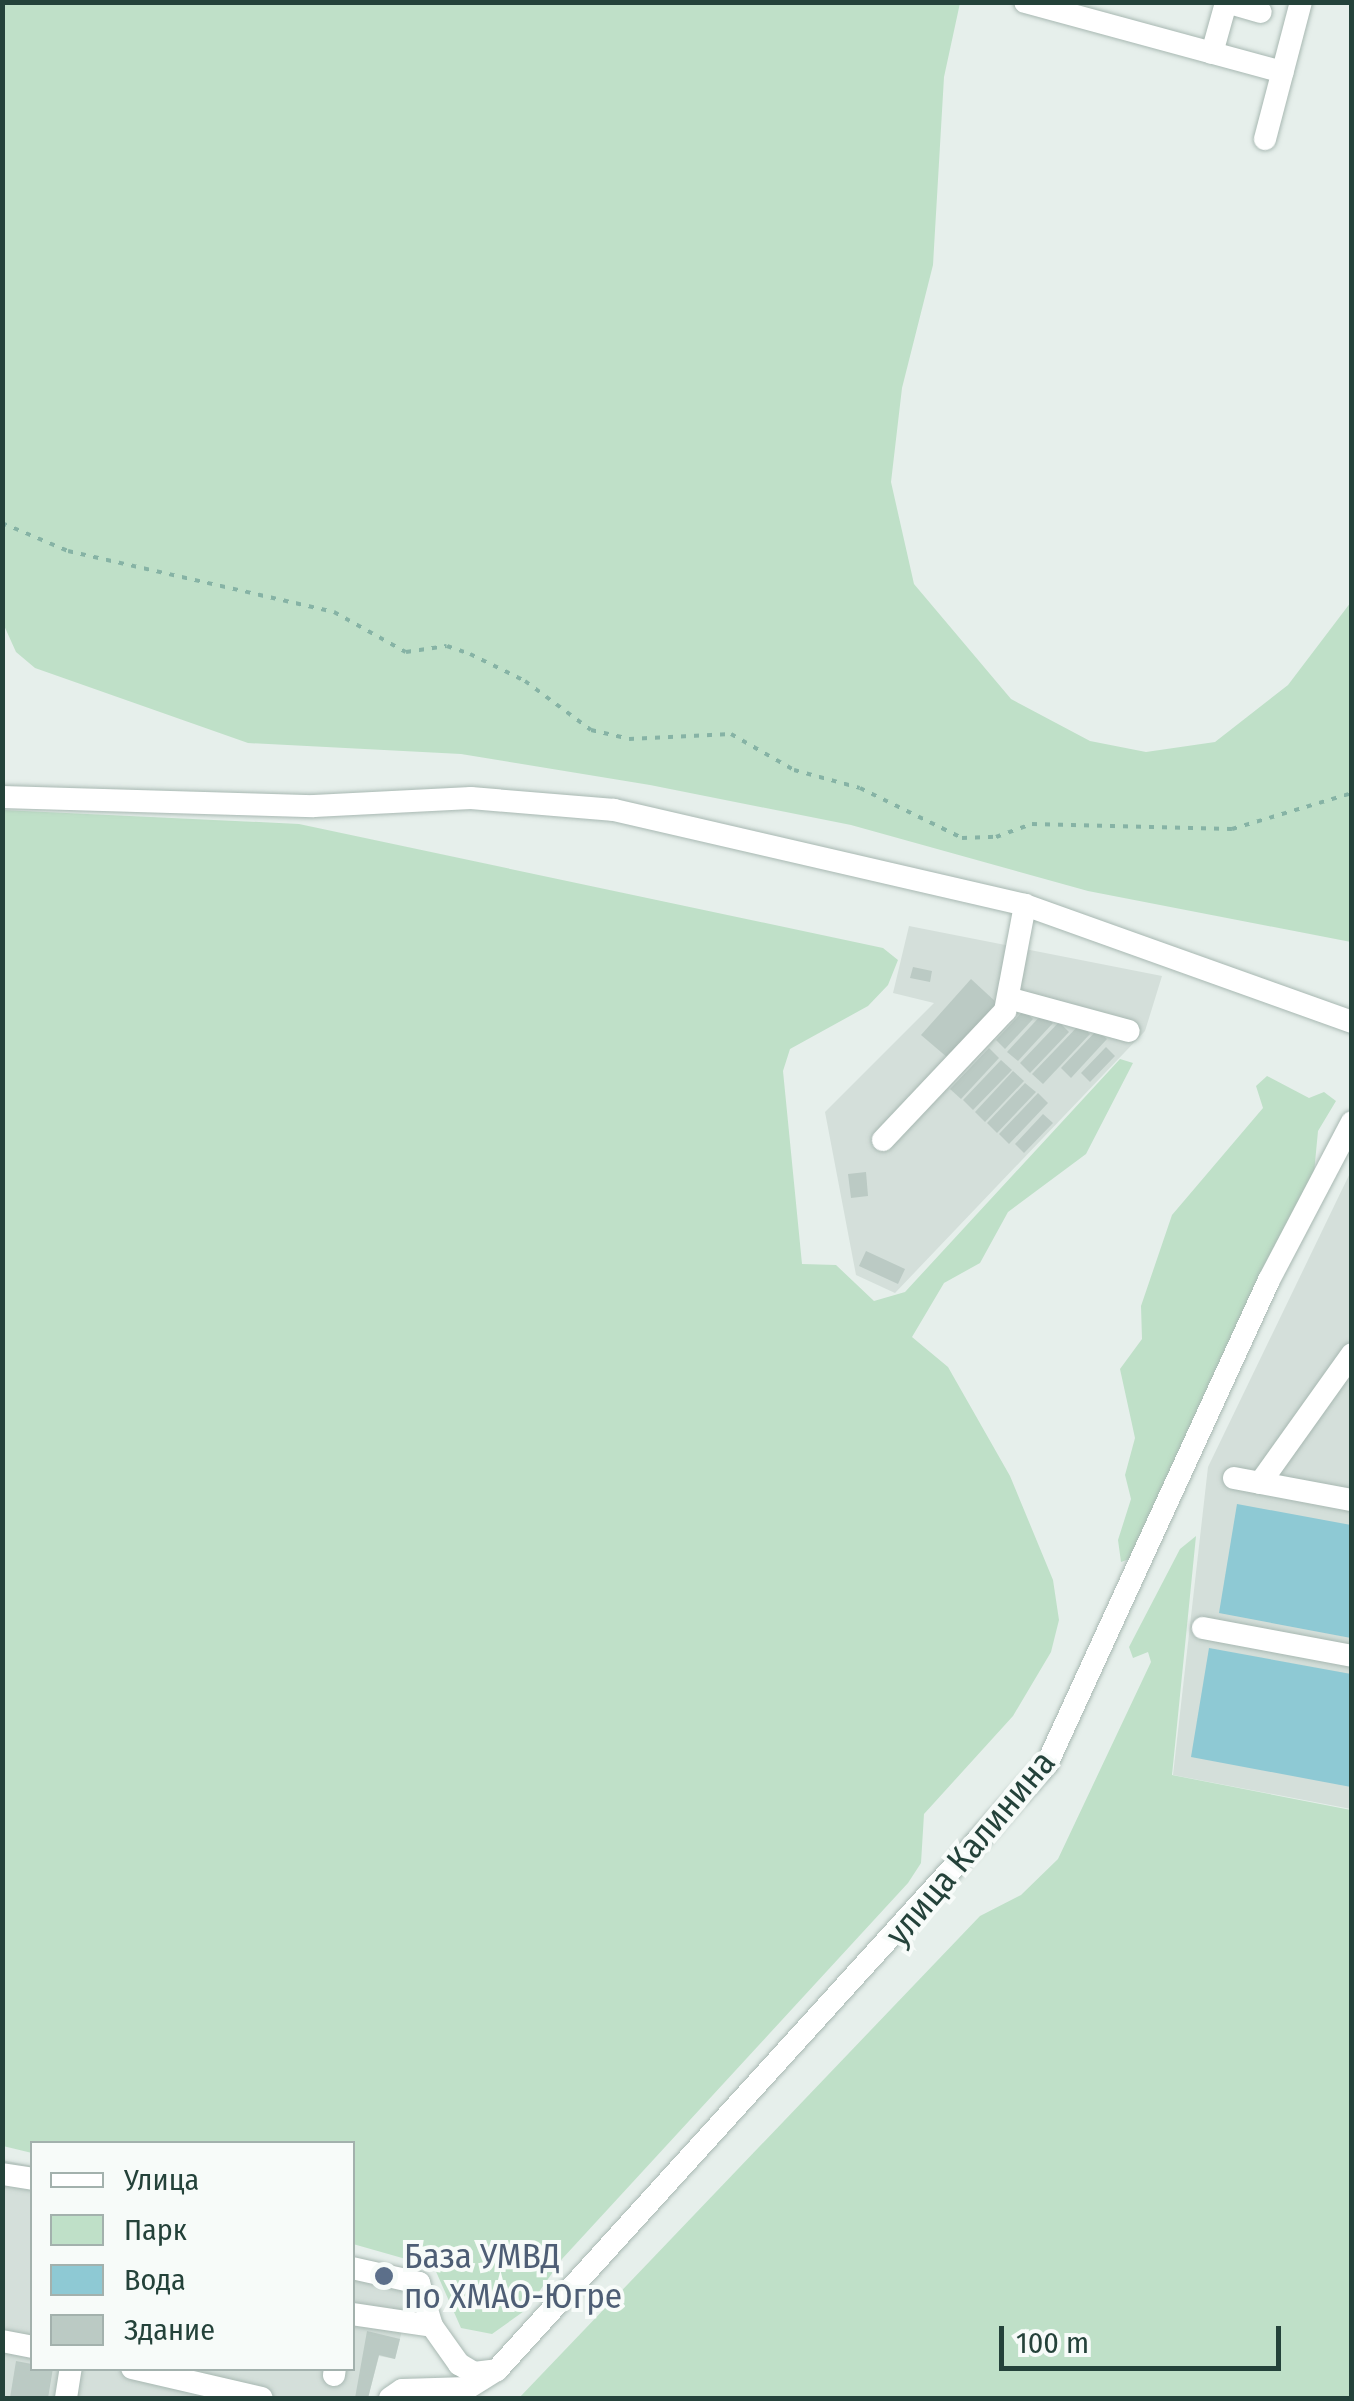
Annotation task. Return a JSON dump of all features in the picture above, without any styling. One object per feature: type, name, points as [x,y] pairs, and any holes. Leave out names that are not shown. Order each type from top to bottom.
[{"type":"street","points":[[1025,2],[1283,72]]},
{"type":"street","points":[[1212,53],[1226,2],[1261,12]]},
{"type":"street","points":[[1265,139],[1300,2]]},
{"type":"street","points":[[2,797],[314,806],[536,800],[704,825],[1025,906],[1352,1022]]},
{"type":"street","points":[[883,1140],[1005,1011],[1025,906]]},
{"type":"street","points":[[1008,998],[1129,1031]]},
{"type":"street","name":"улица Калинина","points":[[497,2370],[1047,1764],[1269,1280],[1352,1122]]},
{"type":"street","points":[[1260,1482],[1352,1354]]},
{"type":"street","points":[[1234,1478],[1352,1500]]},
{"type":"street","points":[[1203,1628],[1352,1656]]},
{"type":"street","points":[[2,2174],[30,2179]]},
{"type":"street","points":[[355,2269],[418,2283],[432,2326],[465,2370],[497,2370]]},
{"type":"street","points":[[355,2314],[432,2326]]},
{"type":"street","points":[[2,2341],[30,2347]]},
{"type":"street","points":[[390,2398],[402,2390],[468,2388],[497,2370]]},
{"type":"street","points":[[66,2398],[70,2371]]},
{"type":"street","points":[[142,2371],[212,2392],[262,2398]]},
{"type":"path","points":[[2,523],[68,551],[334,612],[406,652],[447,646],[484,659],[591,730],[628,739],[731,734],[794,770],[860,788],[962,838],[996,838],[1032,824],[1232,830],[1352,794]]},
{"type":"shaded area","points":[[909,926],[1162,976],[1145,1031],[895,1293],[856,1275],[825,1112],[934,1003],[893,993]]},
{"type":"shaded area","points":[[1351,1171],[1351,1809],[1173,1775],[1208,1467]]},
{"type":"shaded area","name":"База УМВД по ХМАО-Югре","points":[[2,2160],[30,2166],[30,2371],[355,2371],[355,2257],[417,2270],[395,2359],[379,2356],[368,2398],[3,2398]]},
{"type":"green space","points":[[2,3],[960,3],[944,77],[933,265],[902,388],[891,482],[914,584],[1011,699],[1090,741],[1146,752],[1215,742],[1288,685],[1351,602],[1351,942],[1088,891],[851,825],[650,785],[461,754],[248,743],[35,668],[16,652],[2,621]]},
{"type":"green space","points":[[3,810],[299,824],[883,948],[898,960],[888,985],[868,1006],[790,1049],[783,1071],[802,1264],[836,1265],[874,1301],[905,1292],[1120,1059],[1133,1063],[1086,1154],[1008,1212],[980,1263],[944,1283],[912,1337],[948,1367],[1010,1476],[1053,1580],[1059,1620],[1051,1652],[1013,1716],[924,1814],[921,1863],[908,1883],[562,2259],[527,2309],[492,2334],[461,2328],[434,2267],[355,2245],[355,2141],[30,2141],[30,2153],[3,2146]]},
{"type":"green space","points":[[1267,1076],[1309,1098],[1324,1092],[1336,1101],[1318,1131],[1314,1173],[1132,1558],[1121,1562],[1118,1540],[1131,1499],[1125,1475],[1135,1438],[1120,1369],[1142,1339],[1141,1306],[1172,1215],[1263,1108],[1256,1086]]},
{"type":"green space","points":[[1196,1536],[1172,1775],[1351,1810],[1351,2398],[519,2398],[980,1916],[1021,1895],[1058,1859],[1151,1662],[1148,1652],[1133,1658],[1129,1647],[1180,1549]]},
{"type":"water","points":[[1237,1504],[1351,1525],[1351,1638],[1219,1613]]},
{"type":"water","points":[[1209,1648],[1351,1674],[1351,1787],[1191,1757]]},
{"type":"building","points":[[913,967],[932,971],[930,982],[910,978]]},
{"type":"building","points":[[971,979],[997,1003],[948,1058],[921,1035]]},
{"type":"building","points":[[1024,1010],[1033,1019],[1005,1049],[996,1040]]},
{"type":"building","points":[[1043,1013],[1053,1023],[1018,1061],[1007,1052]]},
{"type":"building","points":[[1059,1022],[1069,1032],[1030,1073],[1020,1063]]},
{"type":"building","points":[[1080,1024],[1090,1034],[1043,1084],[1032,1074]]},
{"type":"building","points":[[1097,1030],[1107,1039],[1071,1078],[1061,1068]]},
{"type":"building","points":[[1106,1047],[1115,1056],[1090,1082],[1081,1073]]},
{"type":"building","points":[[989,1048],[999,1058],[961,1099],[950,1089]]},
{"type":"building","points":[[1001,1060],[1012,1070],[973,1110],[963,1100]]},
{"type":"building","points":[[1013,1071],[1024,1081],[985,1122],[975,1112]]},
{"type":"building","points":[[1025,1083],[1036,1092],[997,1133],[987,1123]]},
{"type":"building","points":[[1038,1093],[1048,1103],[1009,1144],[999,1134]]},
{"type":"building","points":[[1043,1114],[1053,1123],[1024,1153],[1015,1144]]},
{"type":"building","points":[[866,1172],[868,1196],[851,1198],[848,1174]]},
{"type":"building","points":[[866,1251],[905,1269],[898,1284],[859,1266]]},
{"type":"building","points":[[367,2331],[400,2339],[395,2359],[379,2355],[368,2398],[355,2398]]},
{"type":"building","points":[[16,2361],[30,2364],[30,2371],[52,2371],[48,2398],[10,2398]]},
{"type":"place","name":"База УМВД по ХМАО-Югре","points":[[384,2276]]}]
